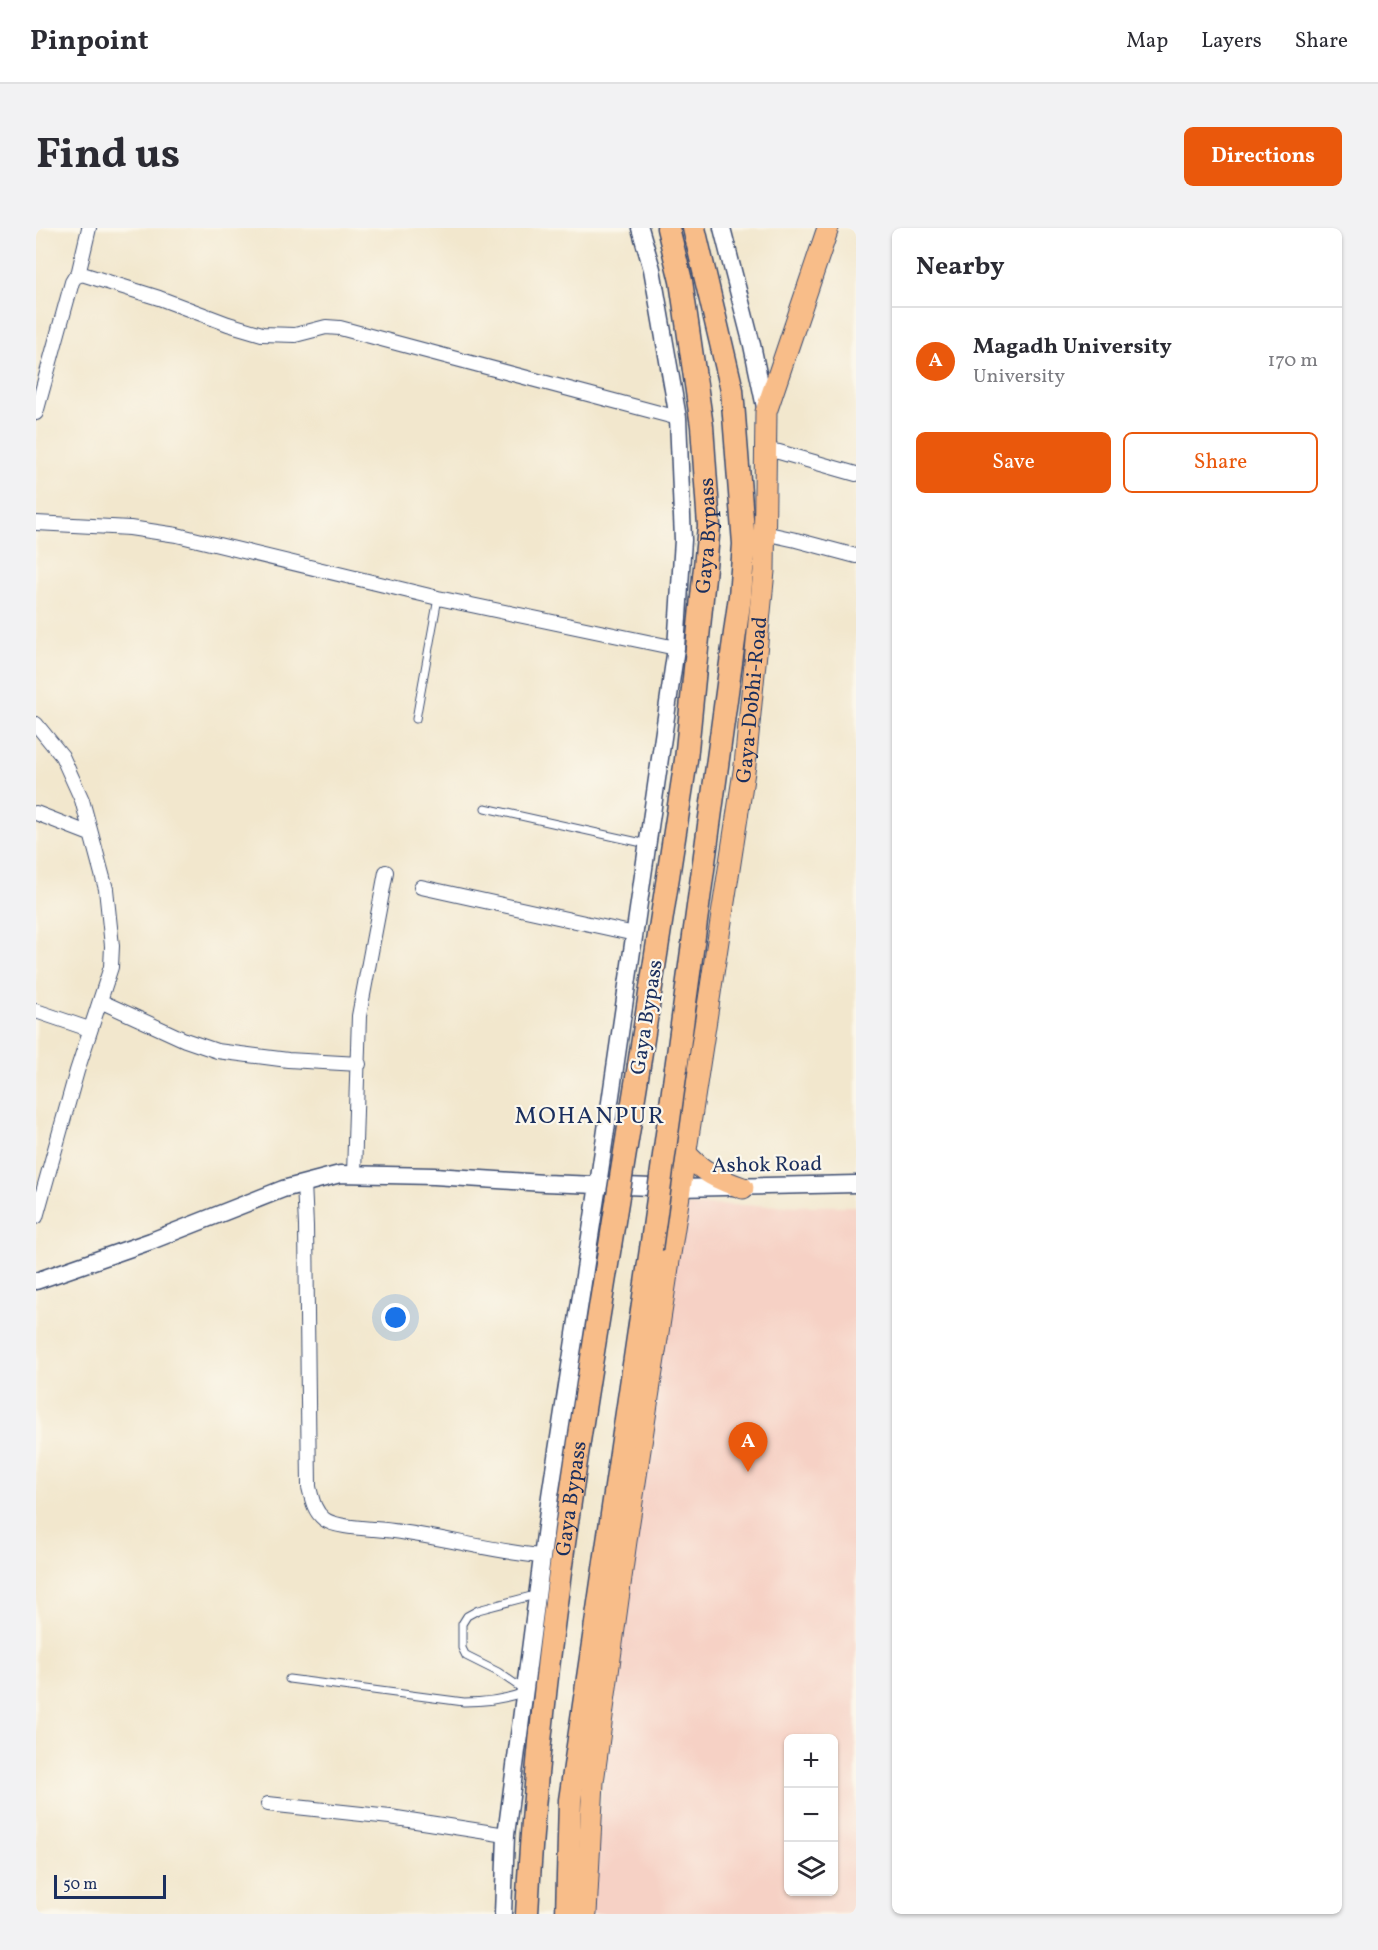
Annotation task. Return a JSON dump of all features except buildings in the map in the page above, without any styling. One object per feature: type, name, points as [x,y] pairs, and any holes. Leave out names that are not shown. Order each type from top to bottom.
[{"type":"highway","name":"Gaya Bypass","points":[[527,1914],[531,1836],[543,1702],[582,1414],[686,760],[709,526],[702,426],[681,281],[668,228]]},
{"type":"highway","points":[[567,1914],[570,1800],[676,1069],[740,596],[744,544],[732,390],[694,228]]},
{"type":"main road","name":"Gaya-Dobhi-Road","points":[[586,1914],[593,1782],[626,1541],[746,765],[764,571],[766,412],[828,228]]},
{"type":"main road","points":[[685,1152],[693,1163],[704,1171],[743,1188]]},
{"type":"street","points":[[36,413],[72,282],[78,275],[89,228]]},
{"type":"street","points":[[503,1914],[506,1835],[542,1556],[676,648],[684,540],[678,418],[652,269],[640,228]]},
{"type":"street","points":[[722,228],[752,345],[766,412]]},
{"type":"street","points":[[78,275],[87,274],[262,334],[295,335],[326,327],[340,328],[678,418]]},
{"type":"street","points":[[765,450],[856,474]]},
{"type":"street","points":[[36,523],[130,528],[177,535],[438,598],[676,648]]},
{"type":"street","points":[[764,533],[856,556]]},
{"type":"street","points":[[36,724],[62,756],[82,800],[106,889],[112,946],[111,967],[89,1029],[36,1216]]},
{"type":"street","points":[[36,813],[90,834]]},
{"type":"street","points":[[354,1174],[359,1016],[386,872]]},
{"type":"street","points":[[422,886],[635,934]]},
{"type":"street","points":[[100,1001],[185,1040],[217,1051],[288,1060],[359,1064]]},
{"type":"street","points":[[36,1011],[89,1029]]},
{"type":"street","name":"Ashok Road","points":[[36,1281],[151,1241],[283,1189],[326,1177],[354,1174],[434,1176],[598,1185],[680,1183],[743,1188],[856,1184]]},
{"type":"street","points":[[304,1183],[309,1487],[317,1512],[326,1521],[342,1525],[423,1534],[482,1545],[508,1553],[542,1556]]},
{"type":"street","points":[[268,1804],[390,1817],[506,1835]]},
{"type":"lane","points":[[416,719],[438,598]]},
{"type":"lane","points":[[485,808],[648,844]]},
{"type":"lane","points":[[526,1691],[498,1672],[466,1656],[462,1648],[462,1624],[467,1616],[478,1610],[537,1594]]},
{"type":"lane","points":[[289,1679],[464,1702],[492,1701],[526,1691]]},
{"type":"shaded area","points":[[675,1205],[856,1206],[856,1914],[586,1914]]},
{"type":"place","name":"Magadh University","points":[[748,1472]]},
{"type":"district","name":"MOHANPUR","points":[[590,1115]]}]
